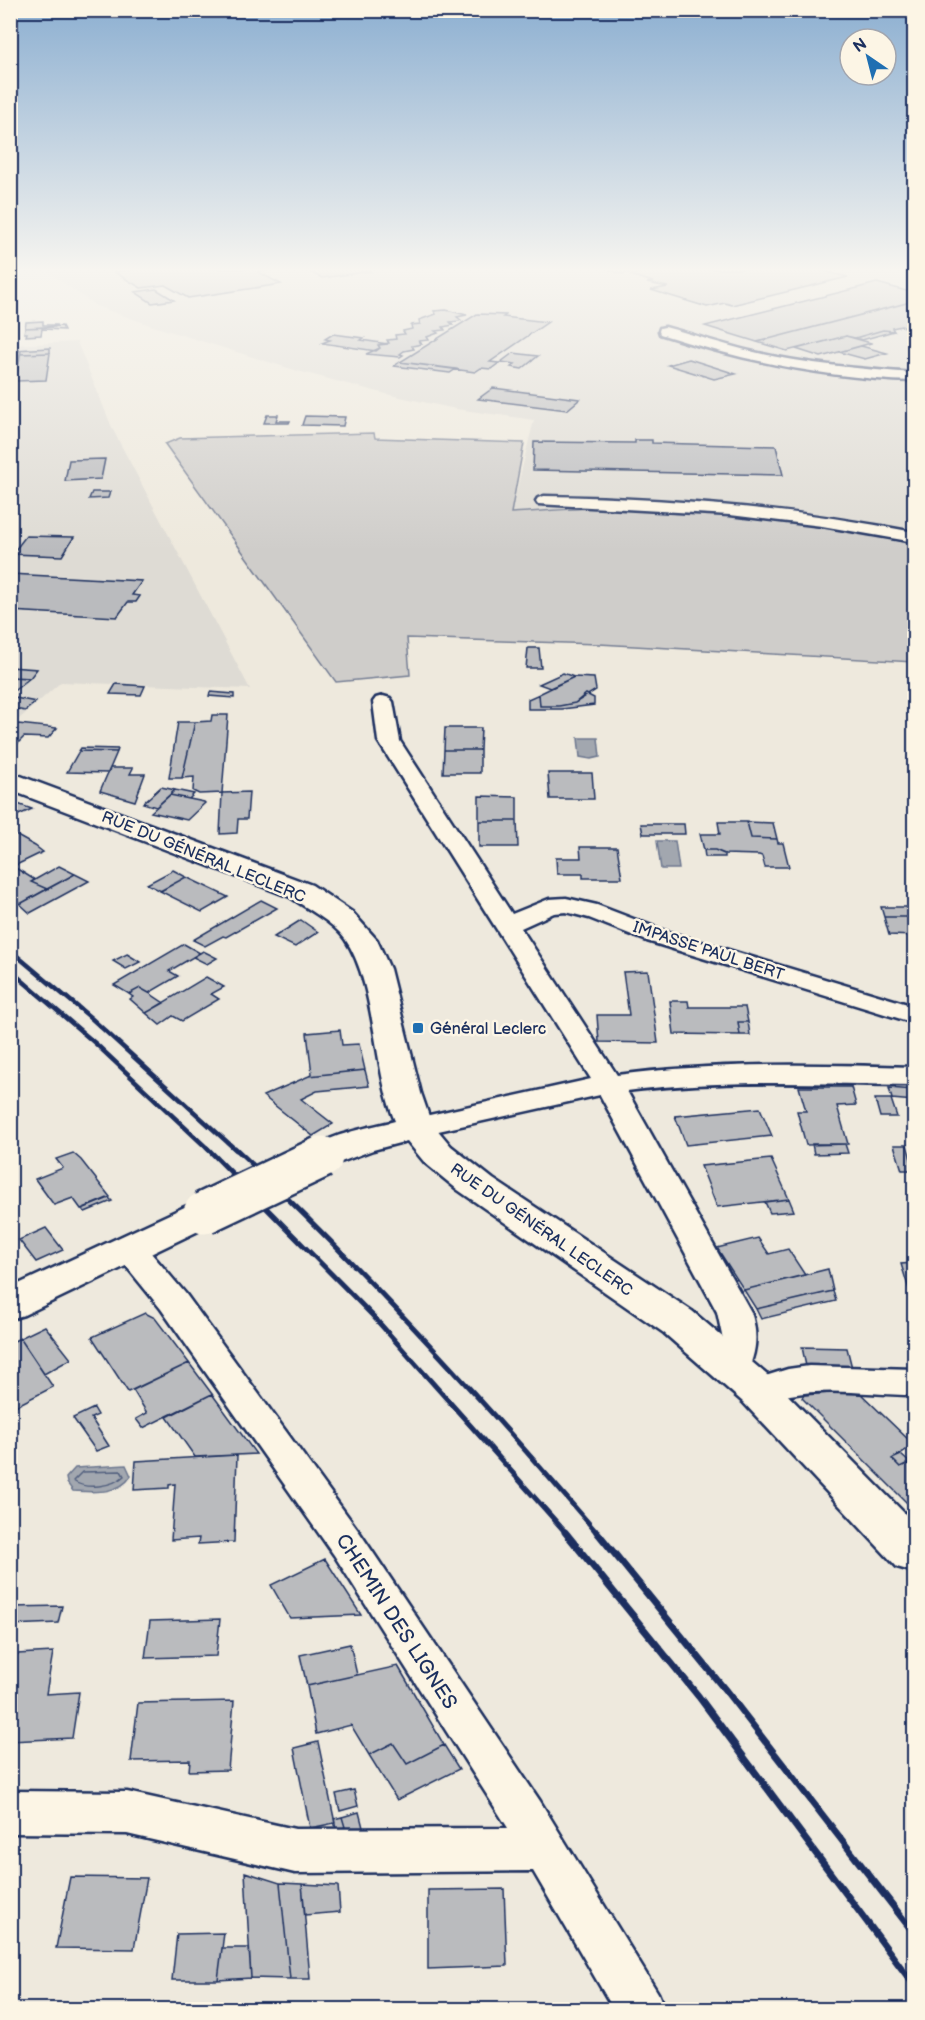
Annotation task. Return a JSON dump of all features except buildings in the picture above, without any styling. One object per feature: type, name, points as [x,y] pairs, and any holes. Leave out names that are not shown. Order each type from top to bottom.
[{"type":"street","points":[[782,363],[837,371],[915,377]]},
{"type":"street","points":[[544,501],[619,501],[726,508],[805,517],[915,537]]},
{"type":"street","points":[[383,702],[389,741],[505,925],[598,1086],[734,1312],[741,1329],[745,1380],[915,1382]]},
{"type":"street","name":"RUE DU GÉNÉRAL LECLERC","points":[[10,780],[301,891],[338,916],[360,939],[373,964],[401,1082],[416,1127],[431,1148],[450,1167],[678,1322],[745,1380],[915,1553]]},
{"type":"street","name":"IMPASSE PAUL BERT","points":[[505,925],[526,918],[549,906],[566,905],[597,912],[656,936],[915,1015]]},
{"type":"street","points":[[10,1305],[322,1156],[361,1141],[416,1127],[598,1086],[654,1079],[768,1075],[915,1076]]},
{"type":"street","name":"CHEMIN DES LIGNES","points":[[129,1248],[173,1301],[347,1544],[545,1849],[641,2010]]},
{"type":"street","points":[[10,1812],[127,1813],[295,1851],[545,1849]]},
{"type":"shaded area","points":[[10,363],[86,363],[113,430],[250,689],[61,682],[11,726]]},
{"type":"shaded area","points":[[273,363],[914,363],[914,545],[862,531],[633,507],[511,513],[534,420],[456,409]]},
{"type":"shaded area","points":[[374,433],[375,438],[524,443],[511,513],[619,507],[705,511],[811,523],[914,545],[914,662],[599,644],[407,638],[410,675],[336,682],[165,444],[180,438]]},
{"type":"water","points":[[578,738],[598,738],[600,757],[591,759],[580,757]]},
{"type":"water","points":[[657,841],[675,841],[679,869],[661,869]]},
{"type":"water","points":[[126,1465],[131,1476],[126,1482],[113,1489],[97,1492],[73,1491],[67,1483],[66,1478],[75,1468]]},
{"type":"railway","points":[[10,950],[91,1018],[236,1150]]},
{"type":"railway","points":[[10,970],[96,1044],[209,1150]]},
{"type":"railway","points":[[235,1148],[422,1336],[598,1534]]},
{"type":"railway","points":[[209,1150],[373,1316],[567,1534]]},
{"type":"railway","points":[[565,1532],[699,1697],[914,1985]]},
{"type":"railway","points":[[597,1532],[726,1691],[914,1933]]},
{"type":"place","name":"Général Leclerc","points":[[418,1028]]}]
